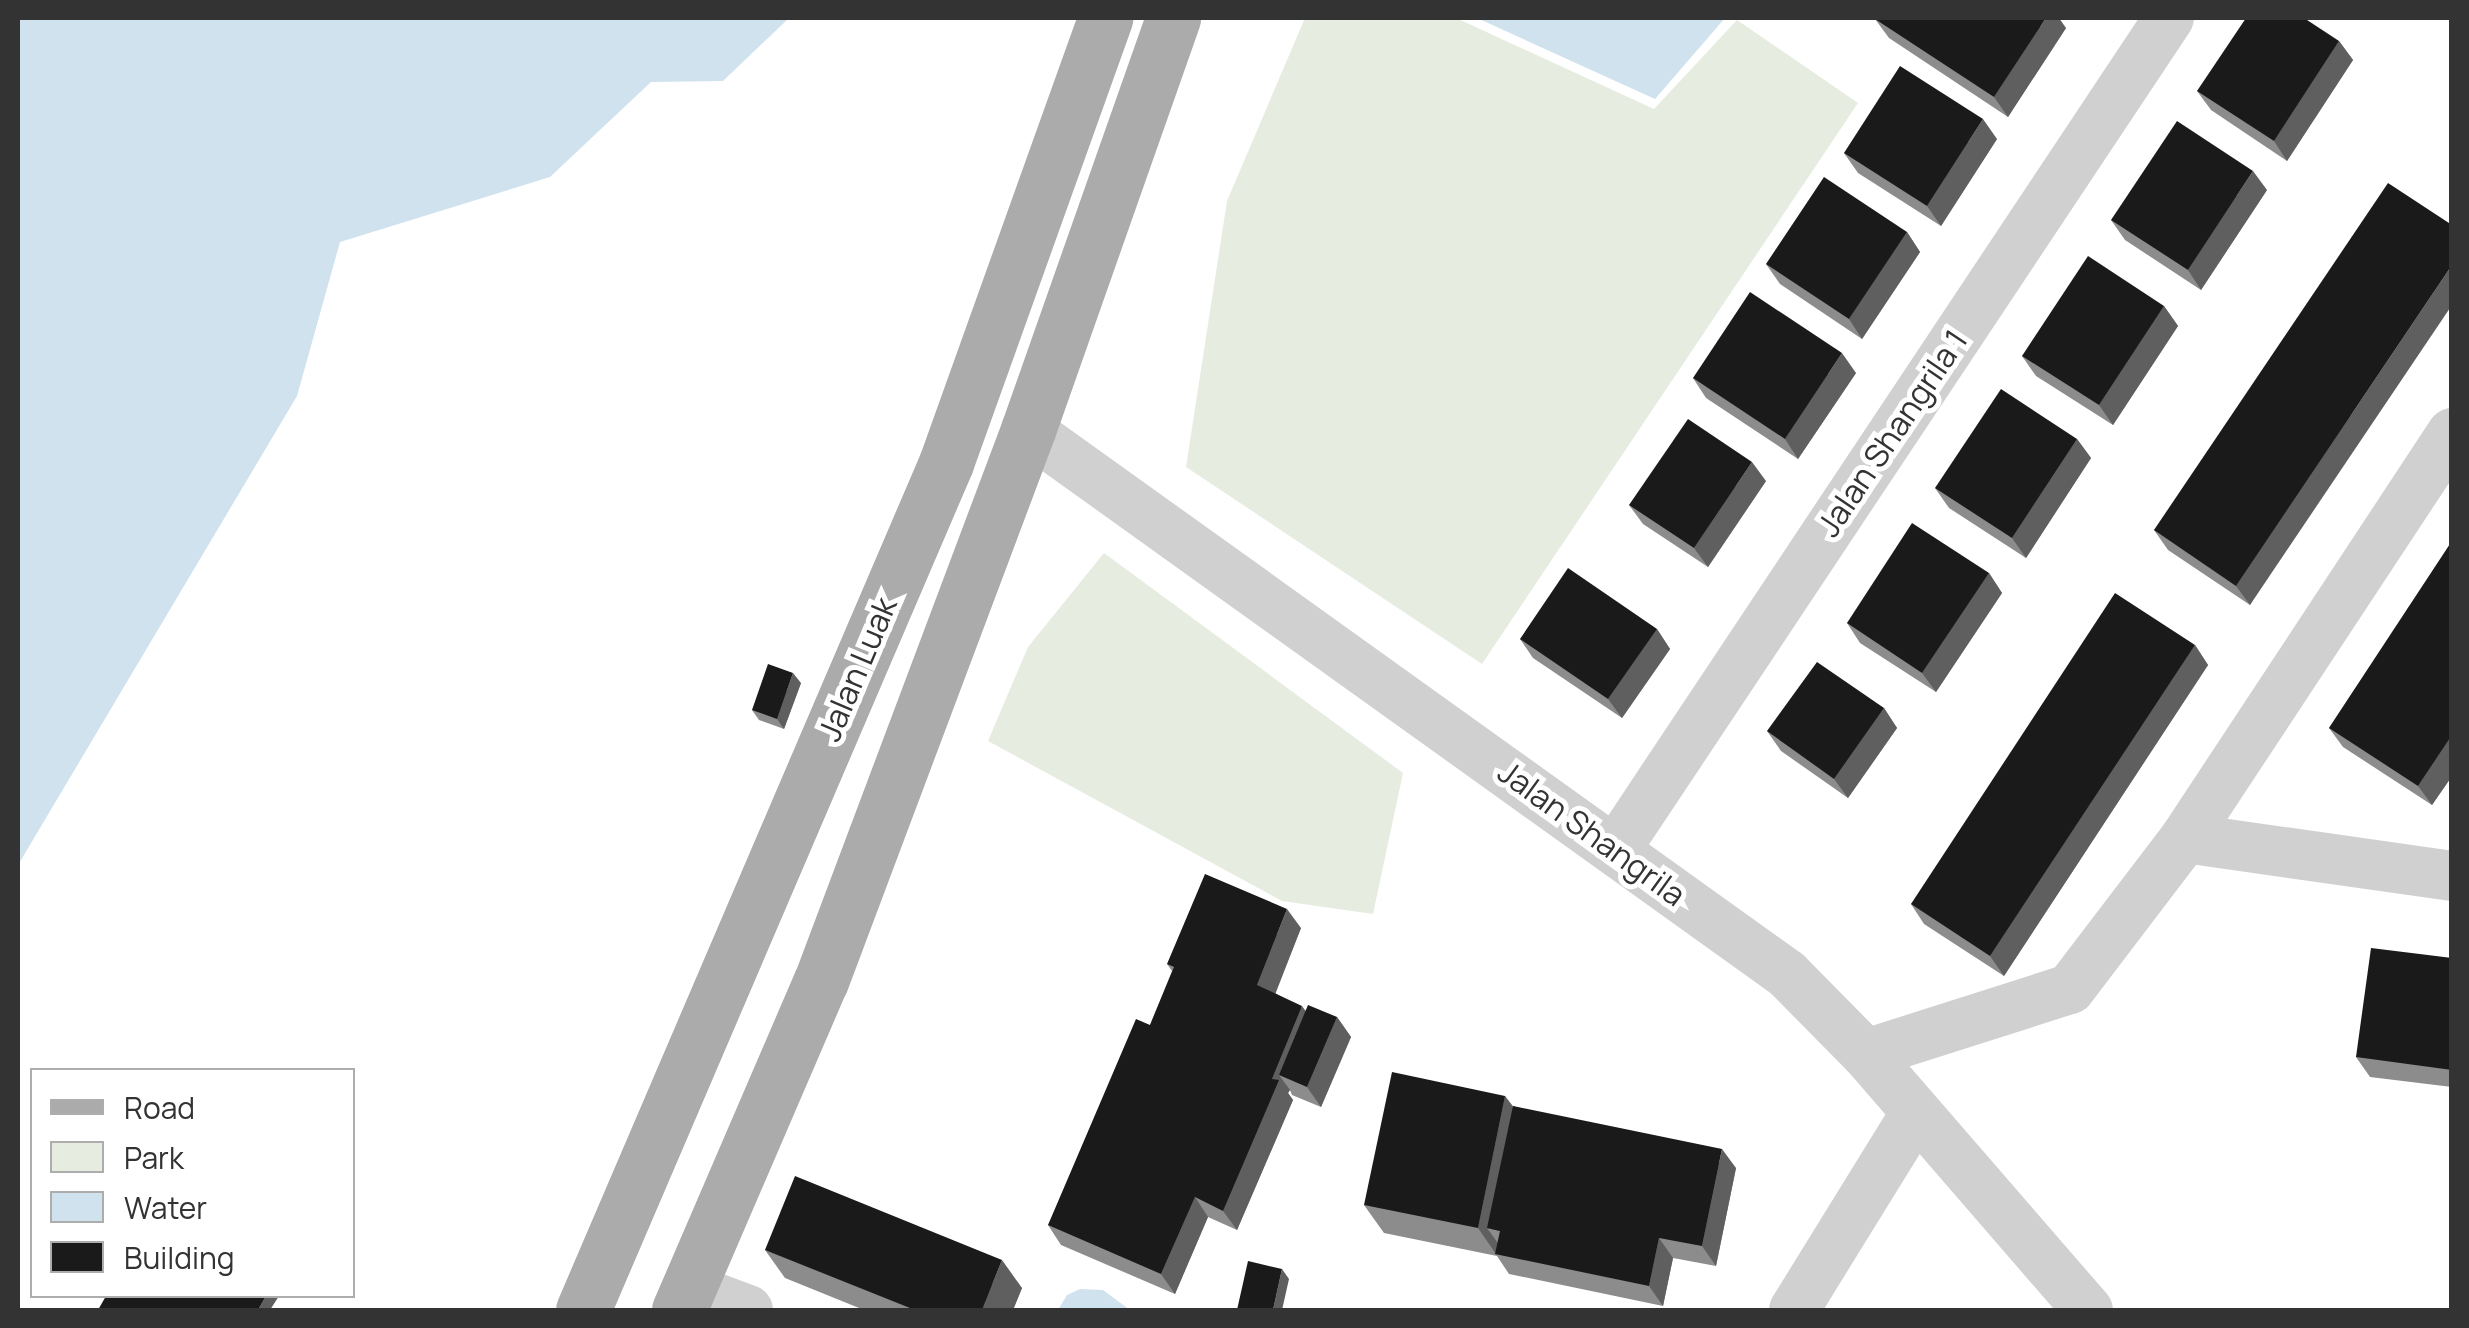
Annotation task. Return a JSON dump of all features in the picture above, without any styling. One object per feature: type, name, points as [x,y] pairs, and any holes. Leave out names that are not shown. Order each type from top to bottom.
[{"type":"main road","name":"Jalan Luak","points":[[583,1310],[946,463],[1105,18]]},
{"type":"main road","points":[[684,1299],[821,980],[1028,430],[1173,18]]},
{"type":"street","name":"Jalan Shangrila 1","points":[[1616,849],[2169,18]]},
{"type":"street","name":"Jalan Shangrila","points":[[1028,430],[1787,974],[1866,1054],[2088,1310]]},
{"type":"street","points":[[1866,1054],[2070,989],[2185,838],[2452,433]]},
{"type":"street","points":[[2185,838],[2452,876]]},
{"type":"street","points":[[1794,1310],[1915,1114]]},
{"type":"street","points":[[684,1299],[748,1310]]},
{"type":"green space","points":[[1305,18],[1456,18],[1654,109],[1737,20],[1858,103],[1482,664],[1186,467],[1227,201]]},
{"type":"green space","points":[[1104,553],[1403,773],[1373,914],[1282,901],[988,741],[1028,647]]},
{"type":"water","points":[[18,18],[789,18],[723,81],[651,82],[550,177],[340,242],[297,396],[18,865]]},
{"type":"water","points":[[1477,18],[1725,18],[1655,99]]},
{"type":"water","points":[[1080,1289],[1103,1290],[1130,1310],[1058,1310],[1067,1295]]},
{"type":"building","points":[[1876,18],[2046,18],[1994,97]]},
{"type":"building","points":[[2246,18],[2304,18],[2339,41],[2274,141],[2197,91]]},
{"type":"building","points":[[1900,66],[1983,119],[1927,206],[1844,153]]},
{"type":"building","points":[[2177,121],[2253,171],[2188,270],[2111,220]]},
{"type":"building","points":[[1824,177],[1907,232],[1849,319],[1766,264]]},
{"type":"building","points":[[2388,183],[2452,225],[2452,265],[2236,586],[2154,530]]},
{"type":"building","points":[[2088,256],[2164,306],[2099,405],[2022,356]]},
{"type":"building","points":[[1750,292],[1842,353],[1785,439],[1693,378]]},
{"type":"building","points":[[2001,389],[2077,439],[2012,538],[1935,488]]},
{"type":"building","points":[[1688,419],[1752,462],[1694,548],[1629,505]]},
{"type":"building","points":[[1912,523],[1989,573],[1922,673],[1847,623]]},
{"type":"building","points":[[2452,541],[2452,735],[2418,786],[2329,728]]},
{"type":"building","points":[[1568,568],[1657,629],[1608,699],[1520,639]]},
{"type":"building","points":[[2115,593],[2195,645],[1990,956],[1911,904]]},
{"type":"building","points":[[1817,662],[1884,708],[1834,779],[1767,731]]},
{"type":"building","points":[[768,664],[793,673],[777,719],[752,710]]},
{"type":"building","points":[[1205,874],[1287,909],[1257,985],[1302,1006],[1272,1079],[1279,1080],[1223,1211],[1195,1197],[1161,1274],[1048,1225],[1136,1019],[1150,1025],[1174,967],[1167,964]]},
{"type":"building","points":[[2371,948],[2452,958],[2452,1070],[2356,1057]]},
{"type":"building","points":[[1308,1005],[1337,1017],[1307,1087],[1279,1075]]},
{"type":"building","points":[[1392,1072],[1505,1096],[1478,1228],[1364,1205]]},
{"type":"building","points":[[1513,1106],[1722,1149],[1702,1246],[1659,1238],[1649,1286],[1495,1254],[1500,1231],[1487,1228]]},
{"type":"building","points":[[795,1176],[1002,1260],[982,1310],[915,1310],[765,1250]]},
{"type":"building","points":[[1248,1261],[1282,1269],[1273,1310],[1237,1310]]},
{"type":"building","points":[[105,1298],[265,1298],[258,1310],[98,1310]]}]
